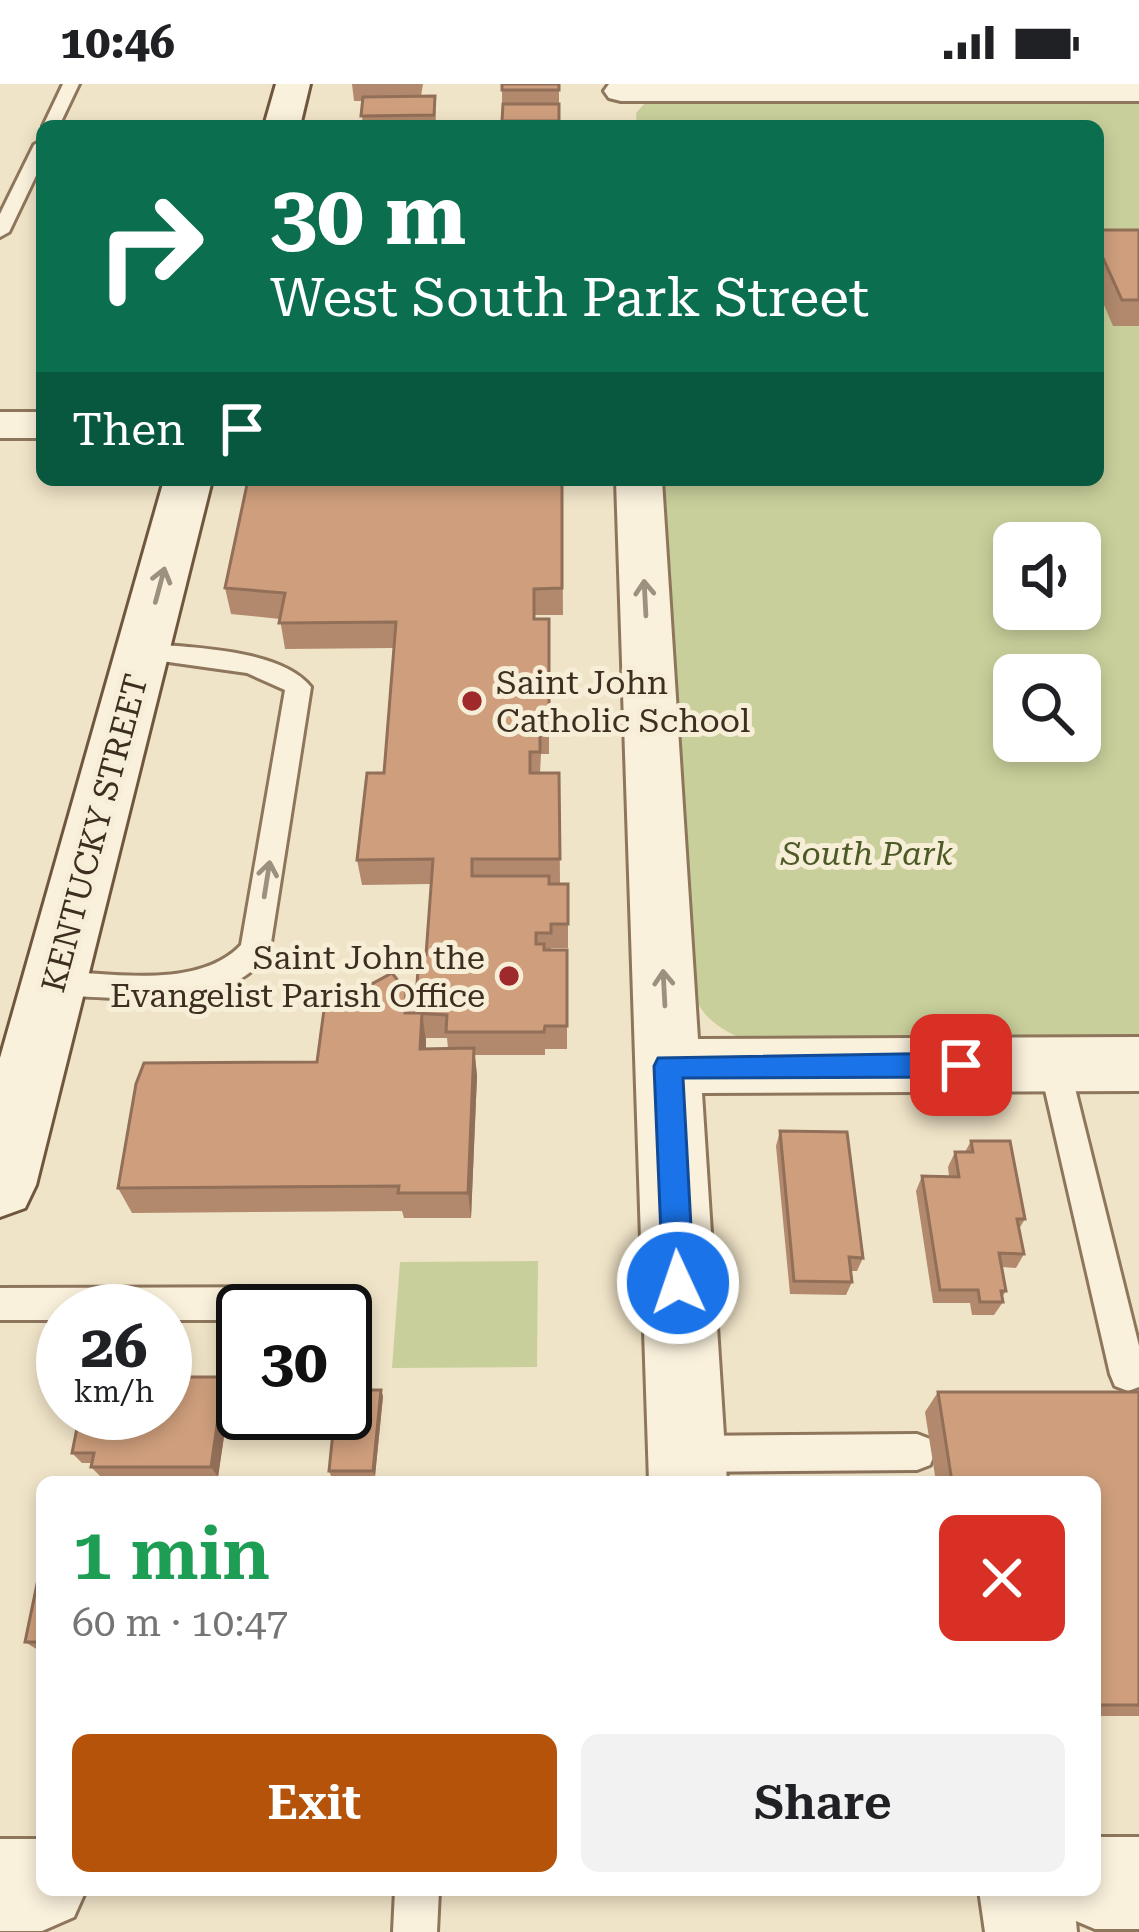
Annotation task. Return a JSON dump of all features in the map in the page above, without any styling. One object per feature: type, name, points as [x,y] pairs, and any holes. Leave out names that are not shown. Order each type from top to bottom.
[{"type":"main road","points":[[284,120],[293,84]]},
{"type":"main road","name":"KENTUCKY STREET","points":[[0,1185],[8,1122],[54,983],[186,486]]},
{"type":"street","points":[[622,120],[621,87],[1139,91]]},
{"type":"street","points":[[0,425],[36,425]]},
{"type":"street","points":[[639,486],[687,1468]]},
{"type":"street","points":[[668,1066],[1139,1064]]},
{"type":"street","points":[[1101,1883],[1139,1883]]},
{"type":"street","points":[[0,1885],[36,1885]]},
{"type":"street","points":[[1026,1896],[1031,1932]]},
{"type":"lane","points":[[54,120],[71,84]]},
{"type":"lane","points":[[0,232],[36,157]]},
{"type":"lane","points":[[54,983],[198,983],[225,977],[246,964],[255,949],[298,688],[285,675],[263,669],[142,651]]},
{"type":"lane","points":[[1054,1064],[1128,1374]]},
{"type":"lane","points":[[0,1304],[216,1303]]},
{"type":"lane","points":[[687,1468],[917,1452]]},
{"type":"lane","points":[[415,1932],[418,1896]]},
{"type":"green space","name":"South Park","points":[[1139,97],[1139,1043],[743,1039],[711,1020],[691,989],[659,486],[1104,486],[1104,120],[637,120],[636,113],[645,103],[666,98]]},
{"type":"green space","points":[[538,1261],[537,1367],[392,1368],[400,1262]]},
{"type":"building","points":[[502,84],[559,84],[559,90],[502,90]]},
{"type":"building","points":[[435,96],[434,115],[361,116],[363,97]]},
{"type":"building","points":[[503,104],[559,104],[559,120],[502,120]]},
{"type":"building","points":[[1104,230],[1139,230],[1139,300],[1122,300],[1104,260]]},
{"type":"building","name":"Saint John Catholic School","points":[[247,486],[562,486],[562,588],[534,589],[534,619],[549,619],[549,728],[540,728],[540,752],[530,752],[530,773],[559,773],[560,859],[472,859],[472,876],[549,876],[549,884],[568,884],[568,924],[551,924],[551,933],[536,933],[536,944],[544,944],[544,950],[567,950],[567,1026],[545,1026],[544,1032],[446,1032],[447,1015],[415,1013],[419,955],[426,955],[433,859],[357,860],[367,773],[384,773],[396,622],[279,623],[285,593],[225,588]]},
{"type":"building","points":[[392,973],[406,991],[405,1013],[422,1013],[420,1049],[474,1048],[468,1193],[398,1193],[399,1186],[118,1188],[144,1063],[317,1062],[324,1010]]},
{"type":"building","points":[[780,1131],[847,1132],[863,1258],[849,1257],[852,1282],[794,1281]]},
{"type":"building","points":[[971,1141],[1010,1141],[1025,1219],[1017,1219],[1024,1254],[999,1253],[1006,1291],[1001,1291],[1003,1302],[980,1302],[978,1290],[940,1290],[922,1176],[959,1177],[955,1152],[973,1152]]},
{"type":"building","points":[[192,1377],[216,1377],[211,1467],[91,1467],[94,1453],[72,1453],[75,1440],[192,1440]]},
{"type":"building","points":[[372,1390],[381,1390],[373,1471],[329,1471],[332,1440],[372,1440]]},
{"type":"building","points":[[938,1392],[1139,1392],[1139,1705],[1101,1705],[1101,1476],[951,1476]]},
{"type":"building","points":[[36,1589],[36,1642],[25,1642]]},
{"type":"place","name":"Saint John Catholic School","points":[[472,701]]},
{"type":"place","name":"Saint John the Evangelist Parish Office","points":[[509,976]]},
{"type":"route","points":[[678,1283],[668,1066],[961,1065]]}]
